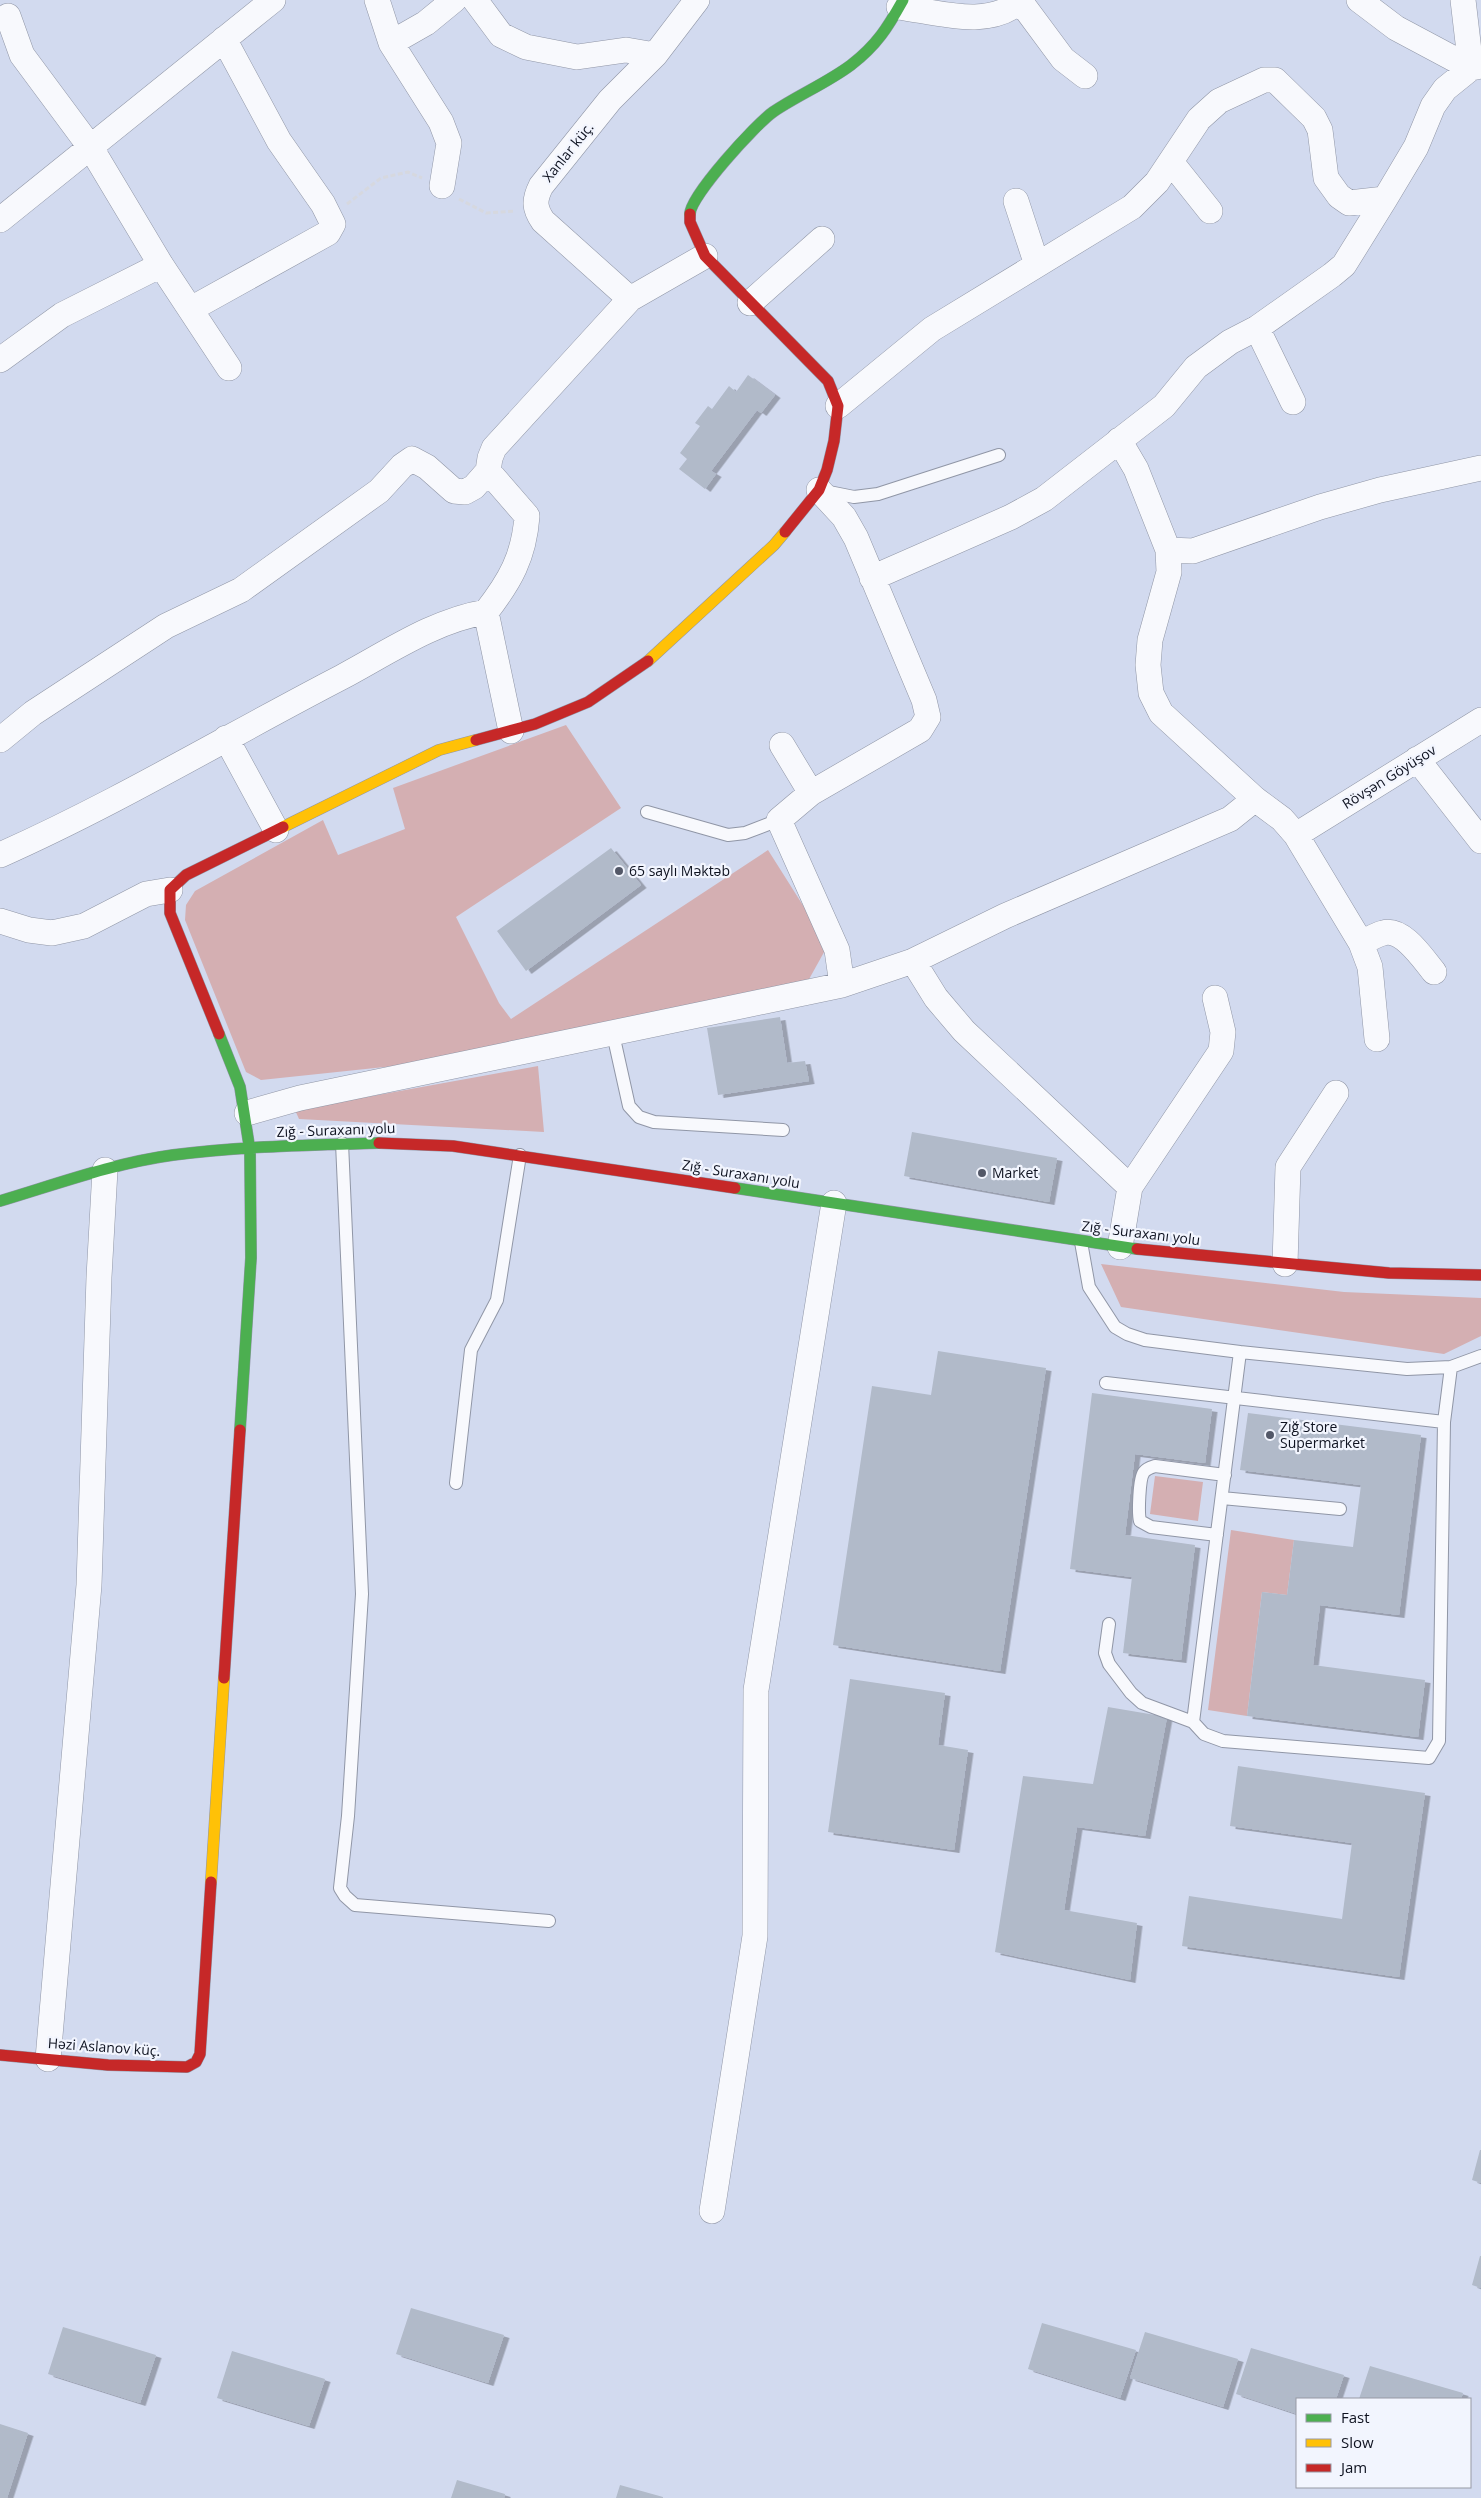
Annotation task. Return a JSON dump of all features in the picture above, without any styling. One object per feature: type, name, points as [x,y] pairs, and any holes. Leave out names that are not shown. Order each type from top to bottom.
[{"type":"street","points":[[0,220],[273,0]]},
{"type":"street","points":[[377,0],[391,43],[441,122],[450,143],[442,186]]},
{"type":"street","points":[[391,43],[426,23],[454,0]]},
{"type":"street","points":[[474,0],[501,35],[526,48],[577,57],[626,50],[655,55]]},
{"type":"street","name":"Xanlar küç.","points":[[630,299],[543,221],[535,210],[535,197],[540,186],[610,100],[655,55],[697,0]]},
{"type":"street","points":[[1359,0],[1396,28],[1476,67]]},
{"type":"street","points":[[1463,0],[1476,67]]},
{"type":"street","points":[[0,921],[29,930],[52,933],[84,926],[146,894],[170,890],[186,875],[440,750],[535,724],[588,702],[646,662],[774,545],[819,490],[827,470],[834,441],[838,406],[828,381],[810,360],[750,303],[705,256],[690,222],[690,209],[697,195],[747,137],[772,114],[851,65],[869,49],[884,33],[901,3],[977,17],[1003,13],[1020,1],[1063,59],[1085,76]]},
{"type":"street","points":[[8,16],[22,55],[91,148],[162,265],[229,368]]},
{"type":"street","points":[[190,309],[328,233],[333,224],[323,204],[279,141],[224,39]]},
{"type":"street","points":[[872,578],[1011,517],[1044,499],[1164,406],[1196,367],[1230,342],[1257,328],[1344,265],[1416,147],[1433,106],[1444,89],[1476,67]]},
{"type":"street","points":[[838,406],[932,329],[1132,207],[1157,182],[1199,119],[1219,101],[1264,80],[1275,80],[1314,118],[1320,130],[1326,178],[1339,196],[1349,203],[1378,198],[1386,199]]},
{"type":"street","points":[[1170,162],[1210,211]]},
{"type":"street","points":[[1016,201],[1037,265]]},
{"type":"street","points":[[750,303],[822,239]]},
{"type":"street","points":[[0,740],[33,713],[166,626],[241,590],[379,491],[402,466],[412,459],[427,467],[454,491],[465,492],[474,487],[488,471],[494,448],[630,299],[705,256]]},
{"type":"street","points":[[0,360],[62,315],[162,265]]},
{"type":"street","points":[[1257,328],[1293,402]]},
{"type":"street","points":[[1119,440],[1136,469],[1168,550],[1169,572],[1150,640],[1148,665],[1151,693],[1160,713],[1254,799],[1282,819],[1296,835],[1361,943],[1370,967],[1377,1039]]},
{"type":"street","points":[[1168,550],[1193,551],[1320,507],[1380,490],[1481,468]]},
{"type":"street","points":[[0,855],[59,829],[226,738],[420,636],[463,616],[486,612],[506,587],[525,543],[527,516],[488,471]]},
{"type":"street","points":[[819,490],[844,517],[856,538],[924,700],[928,717],[920,730],[811,793],[779,820],[837,950],[842,985]]},
{"type":"street","points":[[486,612],[511,731]]},
{"type":"street","name":"Rövşən Göyüşov","points":[[1296,835],[1481,720]]},
{"type":"street","points":[[226,738],[276,830]]},
{"type":"street","points":[[782,745],[811,793]]},
{"type":"street","points":[[1418,759],[1481,841]]},
{"type":"street","points":[[247,1113],[300,1098],[842,985],[914,962],[1006,916],[1230,819],[1254,799]]},
{"type":"street","points":[[170,890],[170,913],[240,1087],[247,1113],[250,1148]]},
{"type":"street","points":[[1361,943],[1384,932],[1396,934],[1410,944],[1434,972]]},
{"type":"street","points":[[914,962],[936,998],[964,1031],[1130,1187]]},
{"type":"street","points":[[1120,1246],[1130,1187],[1221,1051],[1223,1032],[1215,998]]},
{"type":"street","points":[[1285,1264],[1288,1167],[1336,1093]]},
{"type":"street","name":"Zığ - Suraxanı yolu","points":[[0,1201],[105,1170],[172,1155],[250,1148],[400,1143],[453,1146],[520,1155],[1081,1242],[1389,1273],[1481,1275]]},
{"type":"street","name":"Həzi Aslanov küç.","points":[[0,2055],[108,2065],[187,2067],[196,2062],[200,2054],[251,1258],[250,1148]]},
{"type":"street","points":[[48,2059],[89,1585],[98,1287],[105,1170]]},
{"type":"street","points":[[712,2211],[755,1936],[756,1690],[834,1203]]},
{"type":"lane","points":[[819,490],[854,496],[878,494],[999,454]]},
{"type":"lane","points":[[647,812],[728,836],[745,833],[779,820]]},
{"type":"lane","points":[[613,1034],[630,1106],[639,1116],[654,1122],[783,1130]]},
{"type":"lane","points":[[342,1144],[362,1594],[349,1807],[340,1888],[345,1896],[355,1905],[549,1921]]},
{"type":"lane","points":[[456,1483],[471,1350],[497,1300],[520,1155]]},
{"type":"lane","points":[[1081,1242],[1089,1286],[1114,1327],[1145,1340],[1407,1369],[1451,1367],[1481,1356]]},
{"type":"lane","points":[[1193,1722],[1240,1352]]},
{"type":"lane","points":[[1109,1624],[1105,1653],[1109,1664],[1131,1693],[1142,1702],[1193,1722],[1204,1734],[1223,1741],[1429,1758],[1439,1742],[1444,1422],[1451,1367]]},
{"type":"lane","points":[[1106,1383],[1444,1422]]},
{"type":"lane","points":[[1217,1535],[1152,1527],[1140,1521],[1138,1515],[1142,1476],[1155,1466],[1225,1475]]},
{"type":"lane","points":[[1222,1498],[1340,1509]]},
{"type":"shaded area","points":[[566,725],[621,808],[456,917],[499,1003],[511,1019],[768,850],[828,945],[808,981],[394,1066],[261,1080],[246,1072],[185,920],[186,905],[195,891],[323,820],[338,855],[405,829],[393,788]]},
{"type":"shaded area","points":[[538,1066],[544,1132],[299,1119],[295,1110]]},
{"type":"shaded area","points":[[1101,1264],[1344,1292],[1481,1298],[1481,1336],[1444,1354],[1121,1307]]},
{"type":"shaded area","points":[[1155,1476],[1203,1482],[1198,1521],[1150,1514]]},
{"type":"shaded area","points":[[1231,1530],[1294,1540],[1287,1595],[1262,1592],[1247,1716],[1208,1710]]},
{"type":"building","points":[[748,375],[775,395],[761,413],[757,410],[711,471],[716,474],[705,489],[679,469],[687,459],[680,453],[700,426],[695,423],[708,406],[712,409],[729,386],[736,392]]},
{"type":"building","points":[[611,848],[641,885],[526,971],[497,931]]},
{"type":"building","points":[[780,1017],[787,1063],[805,1061],[809,1081],[718,1095],[707,1028]]},
{"type":"building","points":[[912,1132],[1057,1158],[1049,1202],[904,1176]]},
{"type":"building","points":[[938,1351],[1046,1368],[1000,1671],[833,1645],[872,1386],[931,1395]]},
{"type":"building","points":[[1092,1393],[1212,1409],[1205,1463],[1135,1454],[1125,1535],[1195,1545],[1181,1660],[1123,1653],[1132,1577],[1070,1569]]},
{"type":"building","points":[[1248,1413],[1421,1435],[1399,1615],[1320,1605],[1313,1665],[1425,1680],[1418,1737],[1247,1716],[1262,1592],[1287,1595],[1294,1540],[1353,1547],[1361,1485],[1240,1470]]},
{"type":"building","points":[[850,1679],[945,1693],[938,1745],[968,1750],[954,1850],[828,1832]]},
{"type":"building","points":[[1108,1707],[1167,1717],[1145,1836],[1077,1827],[1064,1910],[1137,1923],[1130,1980],[995,1952],[1023,1776],[1093,1784]]},
{"type":"building","points":[[1238,1766],[1425,1793],[1399,1977],[1182,1946],[1189,1896],[1342,1919],[1352,1843],[1230,1826]]},
{"type":"building","points":[[1481,2150],[1481,2183],[1472,2180]]},
{"type":"building","points":[[1481,2256],[1481,2288],[1472,2285]]},
{"type":"building","points":[[411,2308],[504,2335],[488,2383],[396,2354]]},
{"type":"building","points":[[1042,2323],[1136,2350],[1120,2398],[1028,2369]]},
{"type":"building","points":[[63,2327],[156,2355],[140,2403],[48,2374]]},
{"type":"building","points":[[1145,2332],[1238,2359],[1223,2407],[1130,2378]]},
{"type":"building","points":[[1251,2348],[1344,2375],[1336,2398],[1296,2398],[1296,2414],[1236,2394]]},
{"type":"building","points":[[232,2351],[325,2379],[309,2426],[217,2398]]},
{"type":"building","points":[[1370,2366],[1463,2393],[1461,2398],[1359,2398]]},
{"type":"building","points":[[0,2424],[28,2433],[7,2498],[0,2498]]},
{"type":"building","points":[[457,2480],[505,2494],[504,2498],[451,2498]]},
{"type":"building","points":[[620,2485],[663,2497],[663,2498],[616,2498]]},
{"type":"traffic: fast","points":[[690,214],[693,205],[712,177],[753,130],[773,112],[832,78],[860,58],[881,35],[903,0]]},
{"type":"traffic: fast","points":[[219,1034],[240,1087],[250,1151],[251,1258],[240,1430]]},
{"type":"traffic: fast","points":[[0,1201],[129,1163],[173,1155],[301,1145],[379,1143]]},
{"type":"traffic: fast","points":[[735,1188],[1137,1249]]},
{"type":"traffic: slow","points":[[648,661],[774,545],[785,532]]},
{"type":"traffic: slow","points":[[283,827],[439,750],[476,740]]},
{"type":"traffic: slow","points":[[211,1882],[224,1678]]},
{"type":"traffic: jam","points":[[690,214],[690,222],[705,256],[828,381],[838,406],[834,441],[827,470],[819,490],[785,532]]},
{"type":"traffic: jam","points":[[476,740],[535,724],[588,702],[648,661]]},
{"type":"traffic: jam","points":[[219,1034],[170,913],[170,890],[186,875],[283,827]]},
{"type":"traffic: jam","points":[[379,1143],[453,1146],[735,1188]]},
{"type":"traffic: jam","points":[[1137,1249],[1389,1273],[1481,1275]]},
{"type":"traffic: jam","points":[[224,1678],[240,1430]]},
{"type":"traffic: jam","points":[[0,2055],[108,2065],[187,2067],[196,2062],[200,2054],[211,1882]]},
{"type":"place","name":"65 saylı Məktəb","points":[[619,871]]},
{"type":"place","name":"Market","points":[[982,1173]]},
{"type":"place","name":"Zığ Store Supermarket","points":[[1270,1435]]}]
